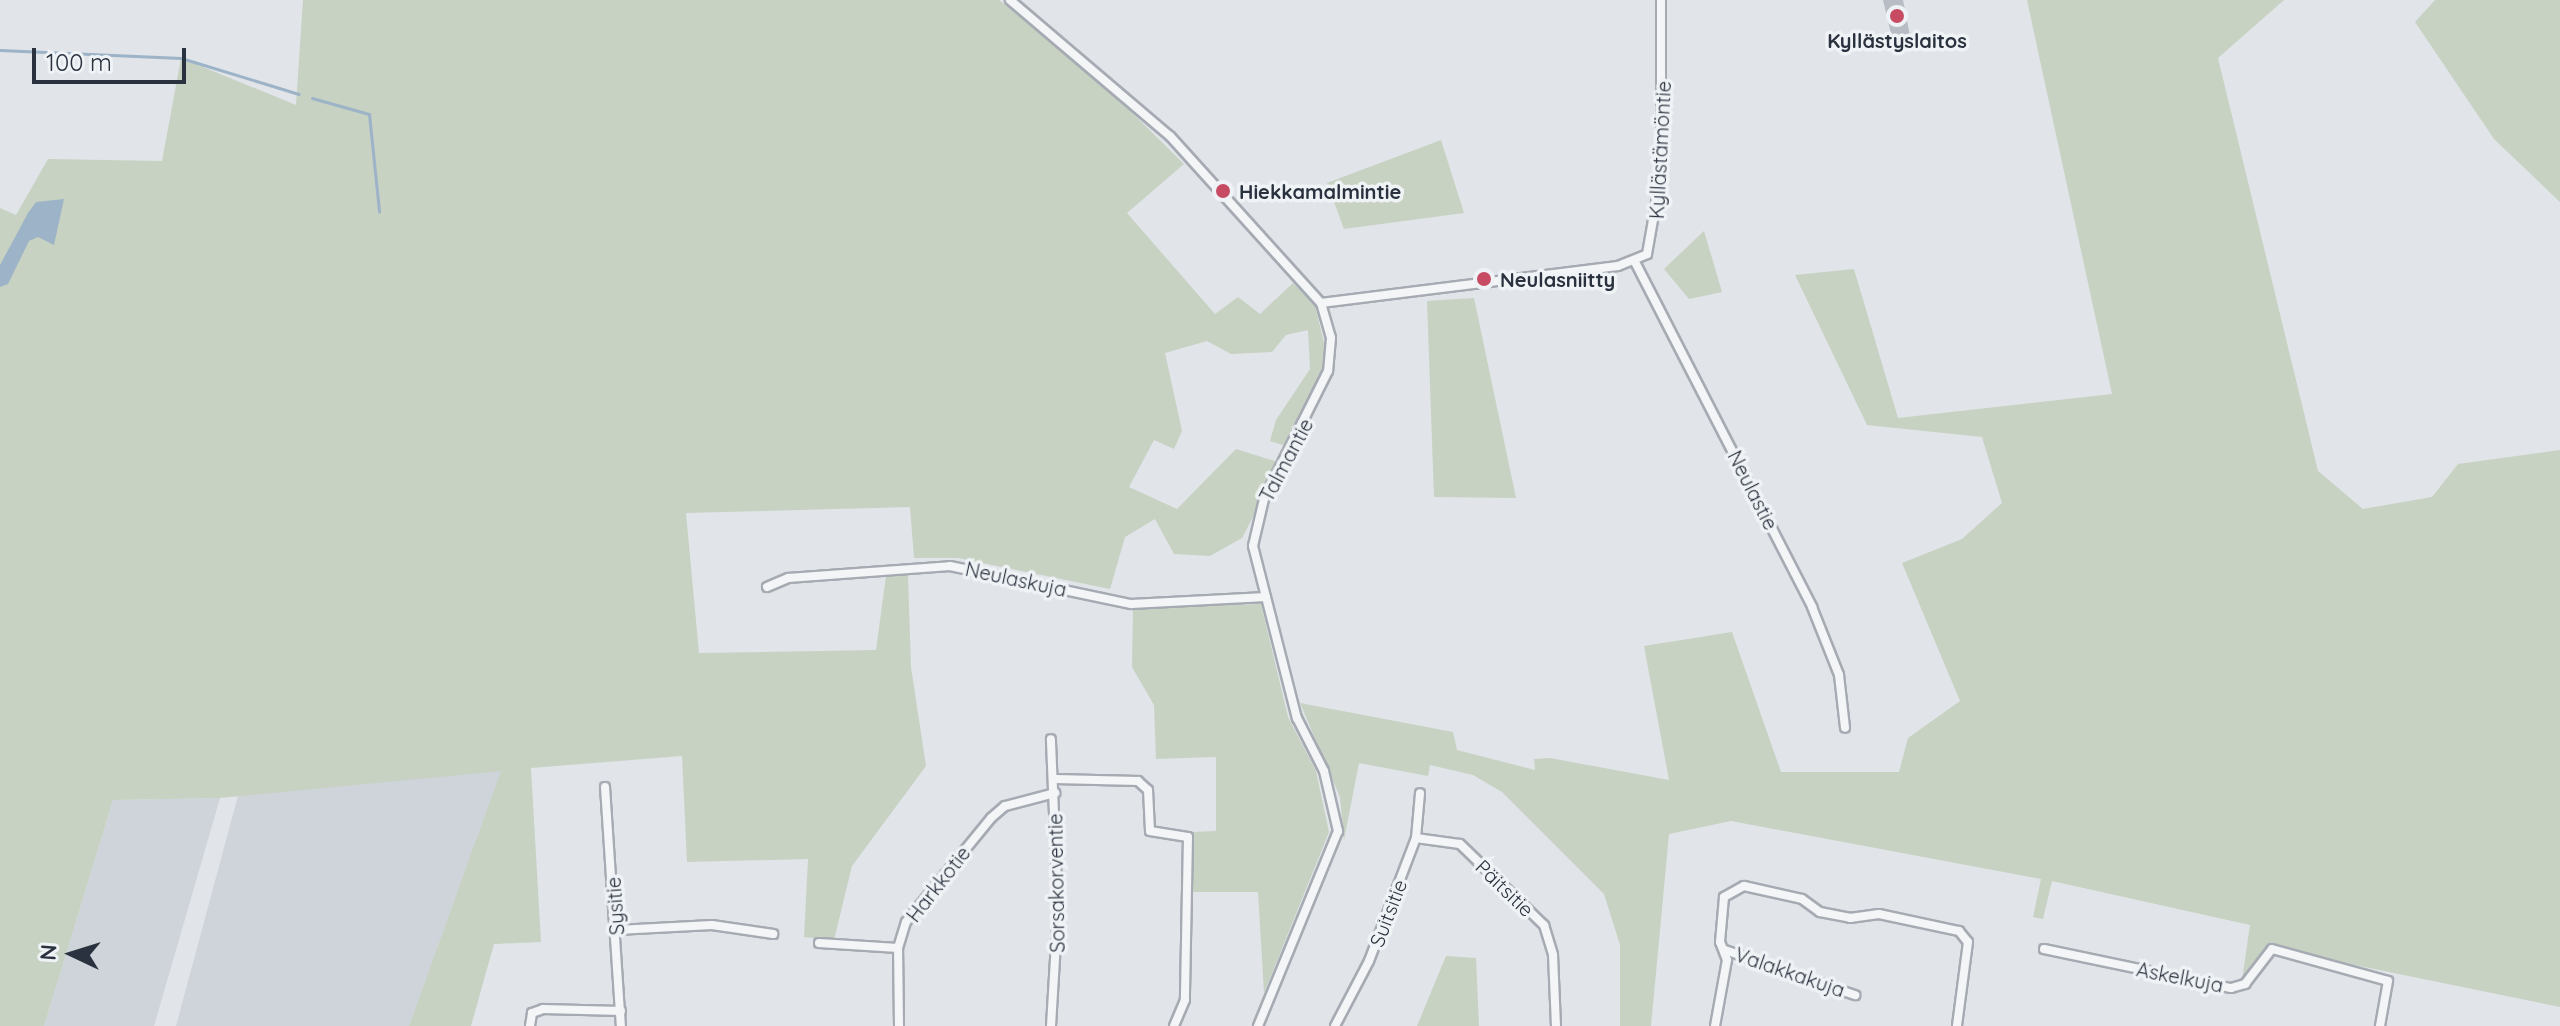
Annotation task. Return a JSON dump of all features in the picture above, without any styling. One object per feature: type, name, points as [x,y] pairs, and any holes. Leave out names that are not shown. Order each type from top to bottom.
[{"type":"street","name":"Talmantie","points":[[1010,0],[1152,118],[1321,303],[1331,338],[1328,371],[1253,532],[1297,718],[1336,806],[1338,831],[1258,1026]]},
{"type":"street","name":"Kyllästämöntie","points":[[1635,262],[1647,254],[1657,223],[1661,0]]},
{"type":"street","points":[[1321,303],[1635,262]]},
{"type":"street","name":"Neulastie","points":[[1635,262],[1812,607],[1839,675],[1845,728]]},
{"type":"street","name":"Neulaskuja","points":[[767,587],[788,578],[950,566],[1131,604],[1266,597]]},
{"type":"street","name":"Sorsakorventie","points":[[1051,739],[1055,779],[1058,965],[1051,1026]]},
{"type":"street","points":[[1055,779],[1138,781],[1148,790],[1150,831],[1188,837],[1185,1000],[1174,1026]]},
{"type":"street","name":"Sysitie","points":[[605,787],[617,930],[621,1026]]},
{"type":"street","name":"Harkkotie","points":[[899,1026],[898,948],[906,922],[991,818],[1020,800],[1055,793]]},
{"type":"street","name":"Suitsitie","points":[[1335,1026],[1374,949],[1416,838],[1420,793]]},
{"type":"street","name":"Päitsitie","points":[[1416,838],[1460,844],[1544,925],[1553,955],[1556,1026]]},
{"type":"street","points":[[1715,1026],[1725,950],[1724,897],[1744,886],[1802,899],[1820,912],[1850,918],[1879,914],[1966,935],[1957,1026]]},
{"type":"street","points":[[617,930],[712,925],[773,934]]},
{"type":"street","points":[[819,943],[898,948]]},
{"type":"street","name":"Askelkuja","points":[[2044,949],[2231,988],[2245,984],[2272,949],[2388,981],[2380,1026]]},
{"type":"street","name":"Valakkakuja","points":[[1725,950],[1855,995]]},
{"type":"street","points":[[530,1026],[532,1013],[543,1009],[621,1011]]},
{"type":"shaded area","points":[[502,770],[409,1026],[176,1026],[239,792]]},
{"type":"shaded area","points":[[220,798],[154,1026],[44,1026],[113,800]]},
{"type":"green space","points":[[303,0],[999,0],[1108,89],[1184,164],[1127,213],[1215,314],[1238,297],[1260,314],[1293,283],[1315,305],[1327,356],[1311,399],[1286,446],[1270,441],[1276,420],[1310,369],[1308,330],[1286,335],[1272,352],[1231,354],[1207,341],[1165,353],[1182,431],[1174,449],[1154,440],[1129,487],[1177,509],[1236,449],[1281,463],[1242,538],[1210,556],[1174,554],[1155,519],[1125,537],[1110,589],[958,558],[914,558],[910,507],[686,513],[699,653],[876,650],[886,576],[908,575],[911,667],[926,766],[852,866],[834,940],[804,937],[808,859],[687,862],[682,756],[531,768],[541,942],[494,944],[471,1026],[409,1026],[501,771],[220,798],[113,800],[44,1026],[0,1026],[0,208],[16,215],[48,159],[162,161],[181,58],[296,105]]},
{"type":"green space","points":[[2027,0],[2284,0],[2218,58],[2318,471],[2363,509],[2432,497],[2458,464],[2560,450],[2560,1007],[2267,947],[2242,980],[2250,925],[2052,881],[2043,919],[2033,917],[2041,879],[1731,821],[1669,834],[1651,1026],[1620,1026],[1620,945],[1604,894],[1502,792],[1473,775],[1430,765],[1428,776],[1359,763],[1344,840],[1340,797],[1300,703],[1453,732],[1457,750],[1535,770],[1534,759],[1550,758],[1669,780],[1644,646],[1732,632],[1781,772],[1899,772],[1908,738],[1960,701],[1902,563],[1962,539],[2002,503],[1982,437],[1867,425],[1795,275],[1854,269],[1898,418],[2112,394]]},
{"type":"green space","points":[[2435,0],[2560,0],[2560,202],[2494,139],[2415,22]]},
{"type":"green space","points":[[1441,140],[1464,213],[1344,229],[1327,183]]},
{"type":"green space","points":[[1704,231],[1722,292],[1689,299],[1664,269]]},
{"type":"green space","points":[[1474,298],[1516,498],[1434,497],[1427,301]]},
{"type":"green space","points":[[1261,604],[1288,717],[1316,771],[1329,832],[1264,993],[1258,892],[1193,892],[1193,832],[1216,831],[1216,757],[1156,759],[1154,705],[1132,667],[1133,608]]},
{"type":"green space","points":[[1446,956],[1476,958],[1479,1026],[1417,1026]]},
{"type":"water","points":[[64,199],[54,245],[38,237],[29,241],[8,284],[0,287],[0,265],[36,202]]},
{"type":"building","name":"Kyllästyslaitos","points":[[1883,0],[1903,0],[1912,46],[1903,48],[1900,36],[1892,38]]},
{"type":"waterway","points":[[0,50],[181,58],[299,94]]},
{"type":"waterway","points":[[312,98],[369,114],[379,211]]},
{"type":"place","name":"Kyllästyslaitos","points":[[1897,16]]},
{"type":"place","name":"Hiekkamalmintie","points":[[1223,191]]},
{"type":"place","name":"Neulasniitty","points":[[1484,279]]}]
